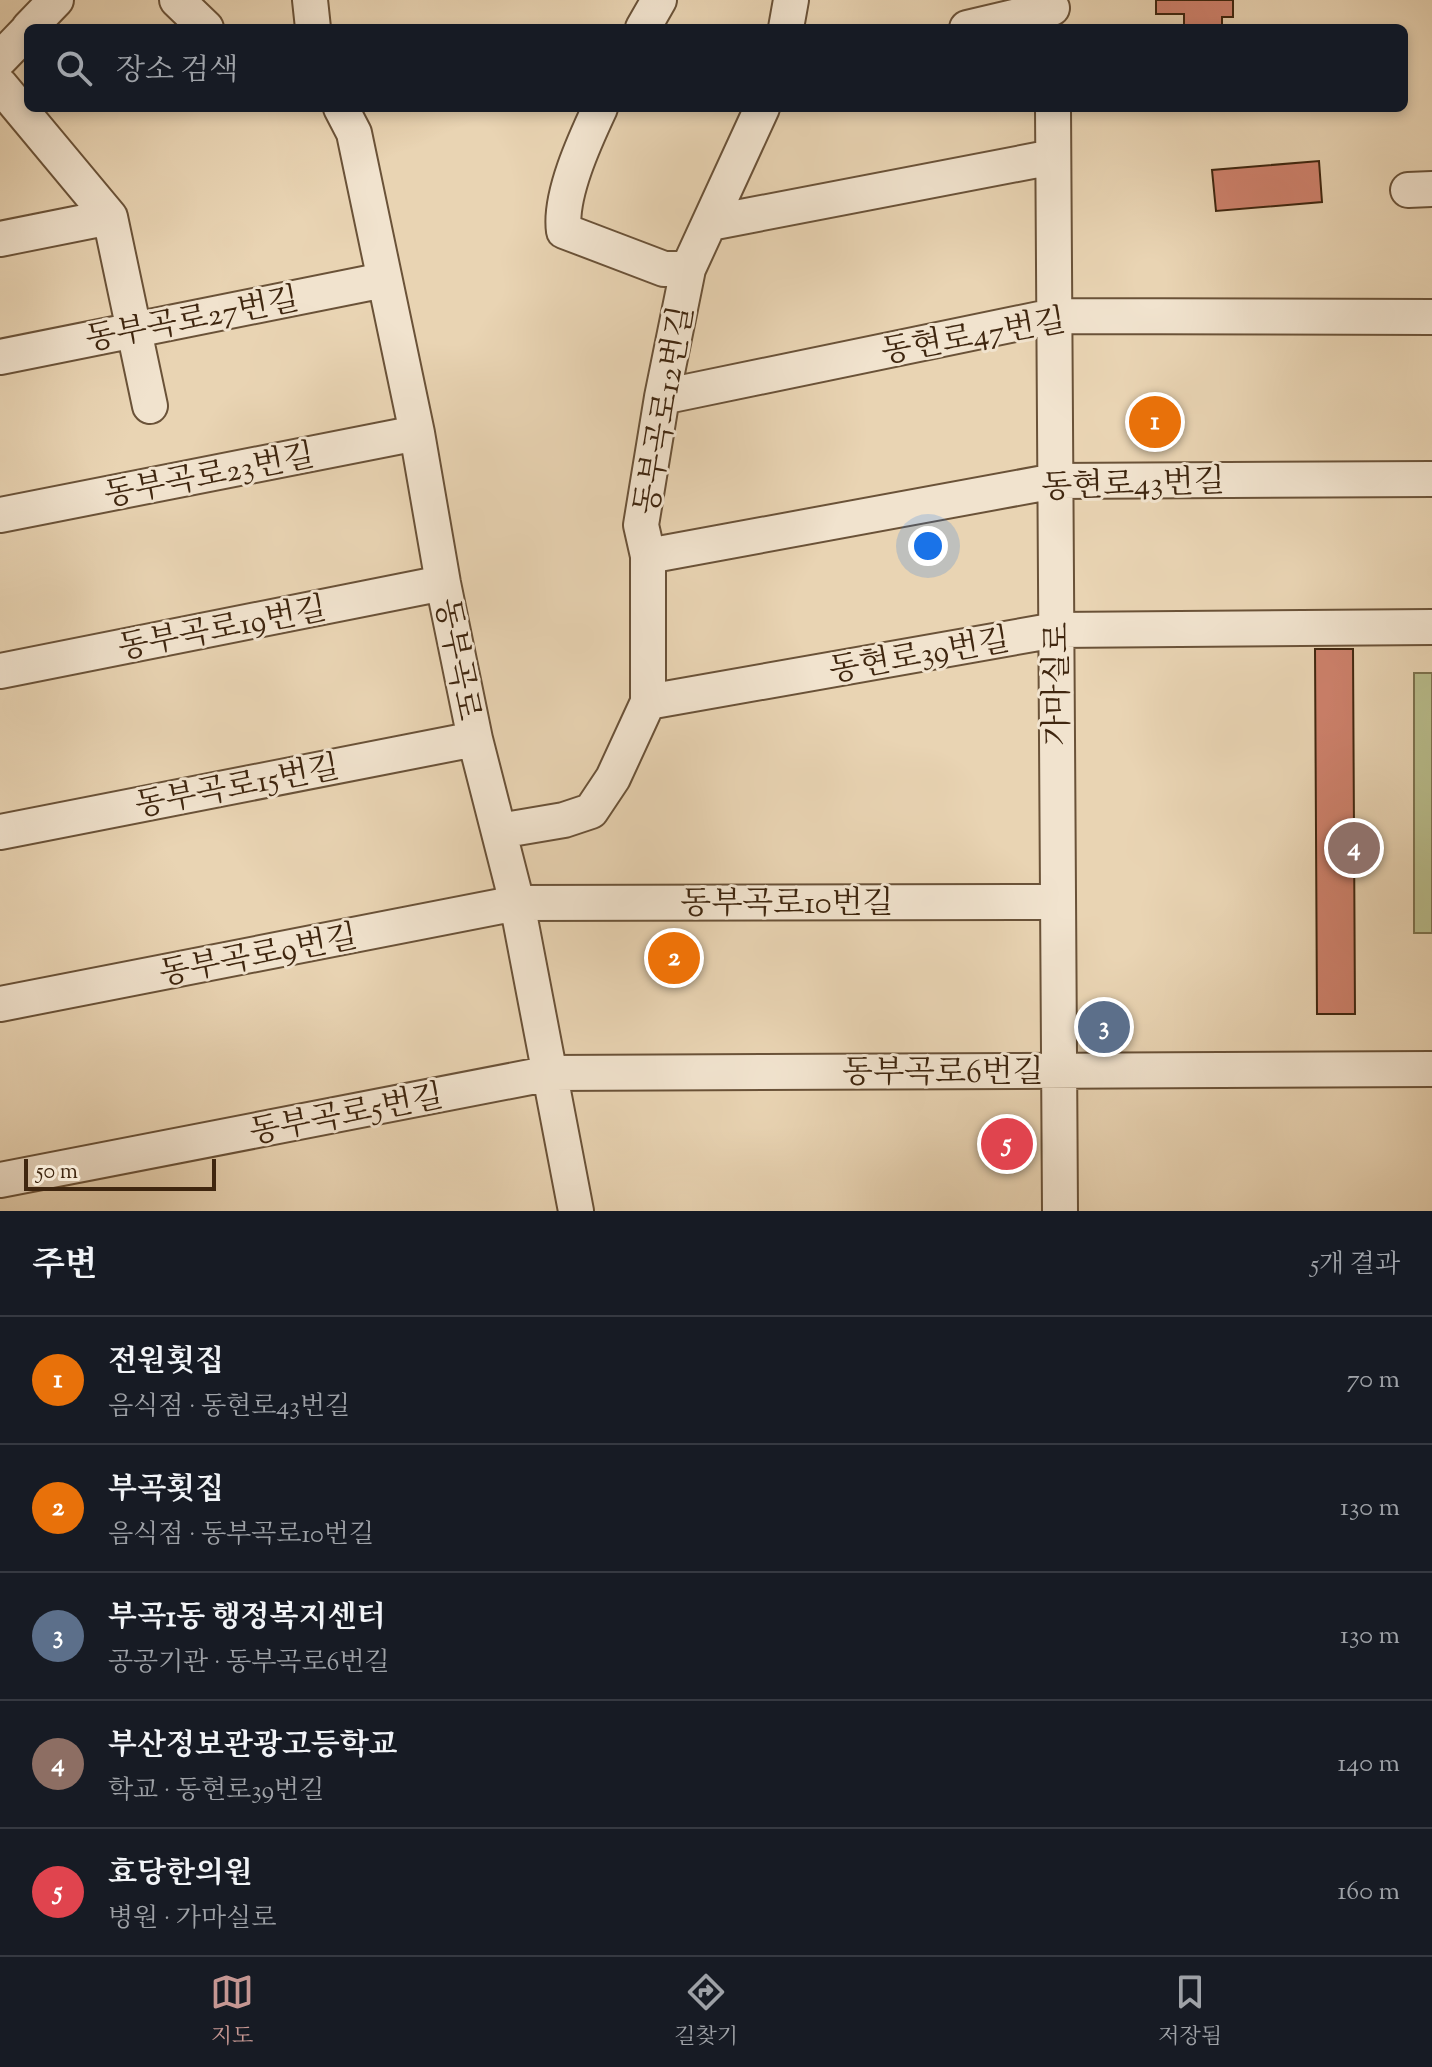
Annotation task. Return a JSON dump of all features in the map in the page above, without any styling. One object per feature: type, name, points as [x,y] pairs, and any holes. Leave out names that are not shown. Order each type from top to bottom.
[{"type":"street","points":[[34,24],[56,0]]},
{"type":"street","points":[[177,0],[202,24]]},
{"type":"street","points":[[310,0],[313,24]]},
{"type":"street","points":[[645,24],[659,0]]},
{"type":"street","points":[[787,24],[791,0]]},
{"type":"street","points":[[988,24],[1052,12]]},
{"type":"street","points":[[0,59],[24,34]]},
{"type":"street","points":[[0,85],[110,217],[150,406]]},
{"type":"street","name":"동부곡로","points":[[343,112],[354,133],[417,433],[475,739],[517,903],[576,1211]]},
{"type":"street","points":[[598,112],[579,152],[562,219],[564,231],[664,269],[688,269]]},
{"type":"street","name":"동부곡로12번길","points":[[499,831],[564,820],[591,811],[613,778],[648,702],[648,556],[641,525],[662,397],[688,269],[760,112]]},
{"type":"street","name":"가마실로","points":[[1053,112],[1060,1211]]},
{"type":"street","points":[[710,223],[1053,157]]},
{"type":"street","points":[[0,239],[110,217]]},
{"type":"street","name":"동부곡로27번길","points":[[0,357],[384,280]]},
{"type":"street","name":"동현로47번길","points":[[662,397],[1054,316],[1432,317]]},
{"type":"street","name":"동부곡로23번길","points":[[0,515],[417,433]]},
{"type":"street","name":"동현로43번길","points":[[648,556],[1055,481],[1432,479]]},
{"type":"street","name":"동부곡로19번길","points":[[0,671],[443,583]]},
{"type":"street","name":"동현로39번길","points":[[648,702],[1056,630],[1432,627]]},
{"type":"street","name":"동부곡로15번길","points":[[0,832],[475,739]]},
{"type":"street","name":"동부곡로10번길","points":[[517,903],[1058,902]]},
{"type":"street","name":"동부곡로9번길","points":[[0,1004],[517,903]]},
{"type":"street","name":"동부곡로6번길","points":[[551,1073],[1432,1069]]},
{"type":"street","name":"동부곡로5번길","points":[[0,1180],[551,1073]]},
{"type":"green space","points":[[1414,673],[1432,673],[1432,933],[1414,933]]},
{"type":"building","points":[[1156,0],[1233,0],[1233,17],[1222,17],[1222,24],[1184,24],[1184,14],[1156,14]]},
{"type":"building","points":[[1319,161],[1322,202],[1216,211],[1212,170]]},
{"type":"building","points":[[1315,649],[1353,649],[1355,1014],[1317,1014]]},
{"type":"place","name":"전원횟집","points":[[1155,422]]},
{"type":"place","name":"부산정보관광고등학교","points":[[1354,848]]},
{"type":"place","name":"부곡횟집","points":[[674,958]]},
{"type":"place","name":"부곡1동 행정복지센터","points":[[1104,1027]]},
{"type":"place","name":"효당한의원","points":[[1007,1144]]}]
